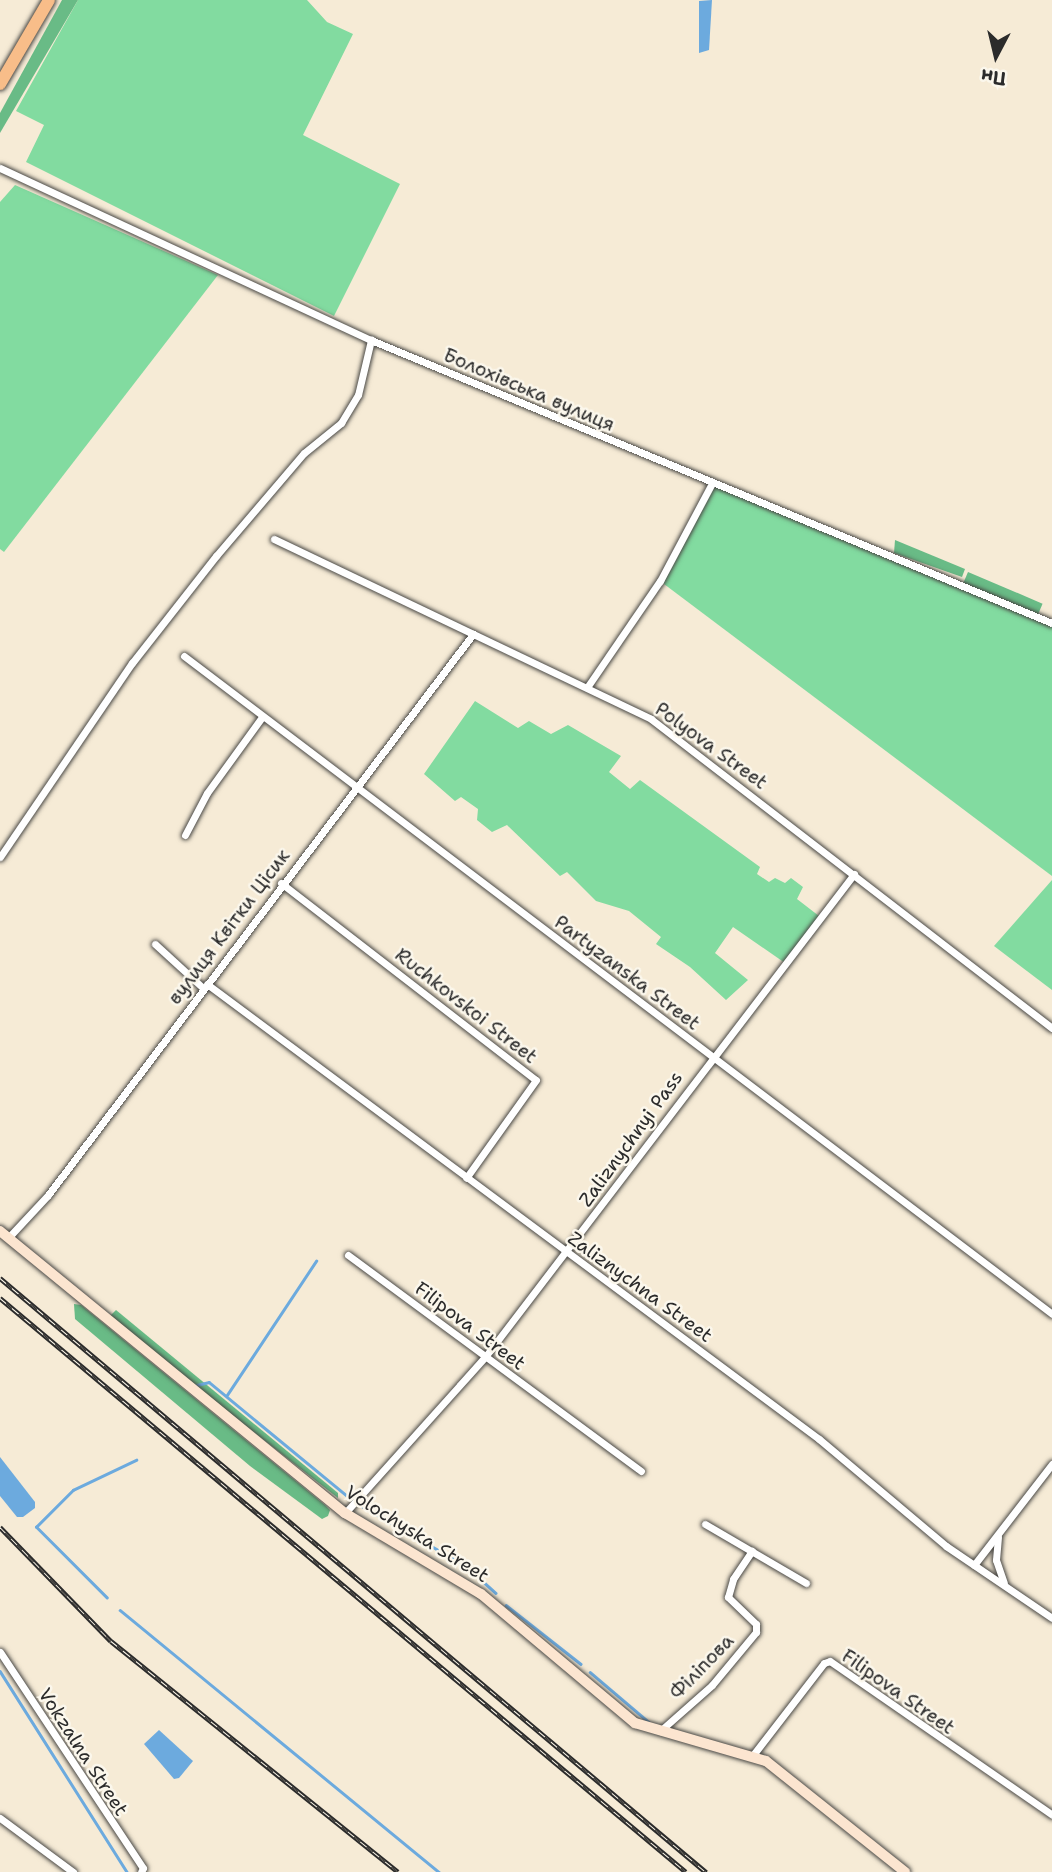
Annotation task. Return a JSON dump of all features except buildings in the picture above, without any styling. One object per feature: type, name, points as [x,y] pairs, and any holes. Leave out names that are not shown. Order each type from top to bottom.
[{"type":"main road","points":[[0,84],[49,0]]},
{"type":"main road","name":"Volochyska Street","points":[[4,1234],[345,1513],[481,1594],[635,1724],[657,1733],[753,1755],[799,1783],[905,1872]]},
{"type":"street","name":"Болохівська вулиця","points":[[0,168],[371,340],[1052,623]]},
{"type":"street","points":[[0,857],[132,663],[207,567],[304,453],[341,423],[358,395],[371,340]]},
{"type":"street","points":[[588,686],[660,581],[712,483]]},
{"type":"street","name":"Polyova Street","points":[[274,539],[567,681],[588,686],[651,719],[1052,1028]]},
{"type":"street","name":"вулиця Квітки Цісик","points":[[4,1234],[48,1195],[281,883],[473,634]]},
{"type":"street","name":"Partyzanska Street","points":[[184,656],[649,1013],[713,1055],[1052,1314]]},
{"type":"street","points":[[185,835],[206,793],[262,717]]},
{"type":"street","name":"Zaliznychnyi Pass","points":[[345,1513],[485,1357],[567,1253],[713,1055],[855,874]]},
{"type":"street","name":"Ruchkovskoi Street","points":[[281,883],[536,1080],[466,1178]]},
{"type":"street","name":"Zaliznychna Street","points":[[155,944],[205,986],[819,1439],[974,1565],[1052,1618]]},
{"type":"street","name":"Filipova Street","points":[[348,1255],[641,1471]]},
{"type":"street","points":[[974,1565],[1052,1464]]},
{"type":"street","points":[[705,1524],[806,1583]]},
{"type":"street","points":[[999,1533],[998,1571],[1010,1590]]},
{"type":"street","name":"Філіпова","points":[[657,1733],[712,1685],[755,1632],[756,1625],[728,1597],[733,1579],[752,1551]]},
{"type":"street","name":"Vokzalna Street","points":[[0,1651],[97,1806],[142,1870]]},
{"type":"street","name":"Filipova Street","points":[[753,1755],[824,1662],[830,1661],[1052,1815]]},
{"type":"street","points":[[0,1818],[73,1872]]},
{"type":"green space","points":[[62,0],[78,0],[0,133],[0,113]]},
{"type":"green space","points":[[78,0],[307,0],[327,22],[353,34],[303,135],[400,184],[334,316],[26,162],[44,125],[16,111]]},
{"type":"green space","points":[[15,185],[218,275],[4,552],[0,549],[0,202]]},
{"type":"green space","points":[[712,483],[1052,623],[1052,876],[660,581]]},
{"type":"green space","points":[[895,540],[965,569],[962,577],[894,553]]},
{"type":"green space","points":[[968,572],[1043,604],[1038,615],[963,583]]},
{"type":"green space","points":[[475,701],[518,728],[529,721],[551,734],[568,725],[621,756],[609,772],[630,789],[640,780],[760,867],[757,874],[769,882],[775,878],[785,883],[791,878],[803,887],[797,899],[819,916],[785,963],[733,927],[715,953],[748,980],[726,1000],[690,967],[656,944],[661,937],[629,911],[596,901],[567,872],[560,876],[507,825],[492,832],[477,820],[478,809],[461,797],[455,801],[424,774]]},
{"type":"green space","points":[[1052,880],[1052,990],[994,946]]},
{"type":"green space","points":[[74,1304],[81,1305],[325,1505],[330,1510],[328,1516],[322,1519],[250,1466],[75,1319]]},
{"type":"green space","points":[[116,1310],[338,1493],[338,1498],[108,1318]]},
{"type":"water","points":[[712,0],[709,50],[699,53],[699,1]]},
{"type":"water","points":[[0,1457],[35,1502],[35,1508],[23,1517],[17,1517],[0,1496]]},
{"type":"water","points":[[159,1730],[193,1761],[179,1778],[174,1779],[144,1744]]},
{"type":"waterway","points":[[227,1395],[316,1261]]},
{"type":"waterway","points":[[197,1385],[209,1382],[352,1500]]},
{"type":"waterway","points":[[107,1598],[36,1527],[73,1490],[136,1460]]},
{"type":"waterway","points":[[360,1505],[466,1566],[496,1593]]},
{"type":"waterway","points":[[506,1605],[581,1664]]},
{"type":"waterway","points":[[120,1610],[439,1872]]},
{"type":"waterway","points":[[0,1671],[127,1872]]},
{"type":"waterway","points":[[590,1672],[649,1722]]},
{"type":"railway","points":[[0,1278],[706,1872]]},
{"type":"railway","points":[[0,1298],[686,1872]]},
{"type":"railway","points":[[0,1527],[111,1641],[398,1872]]}]
